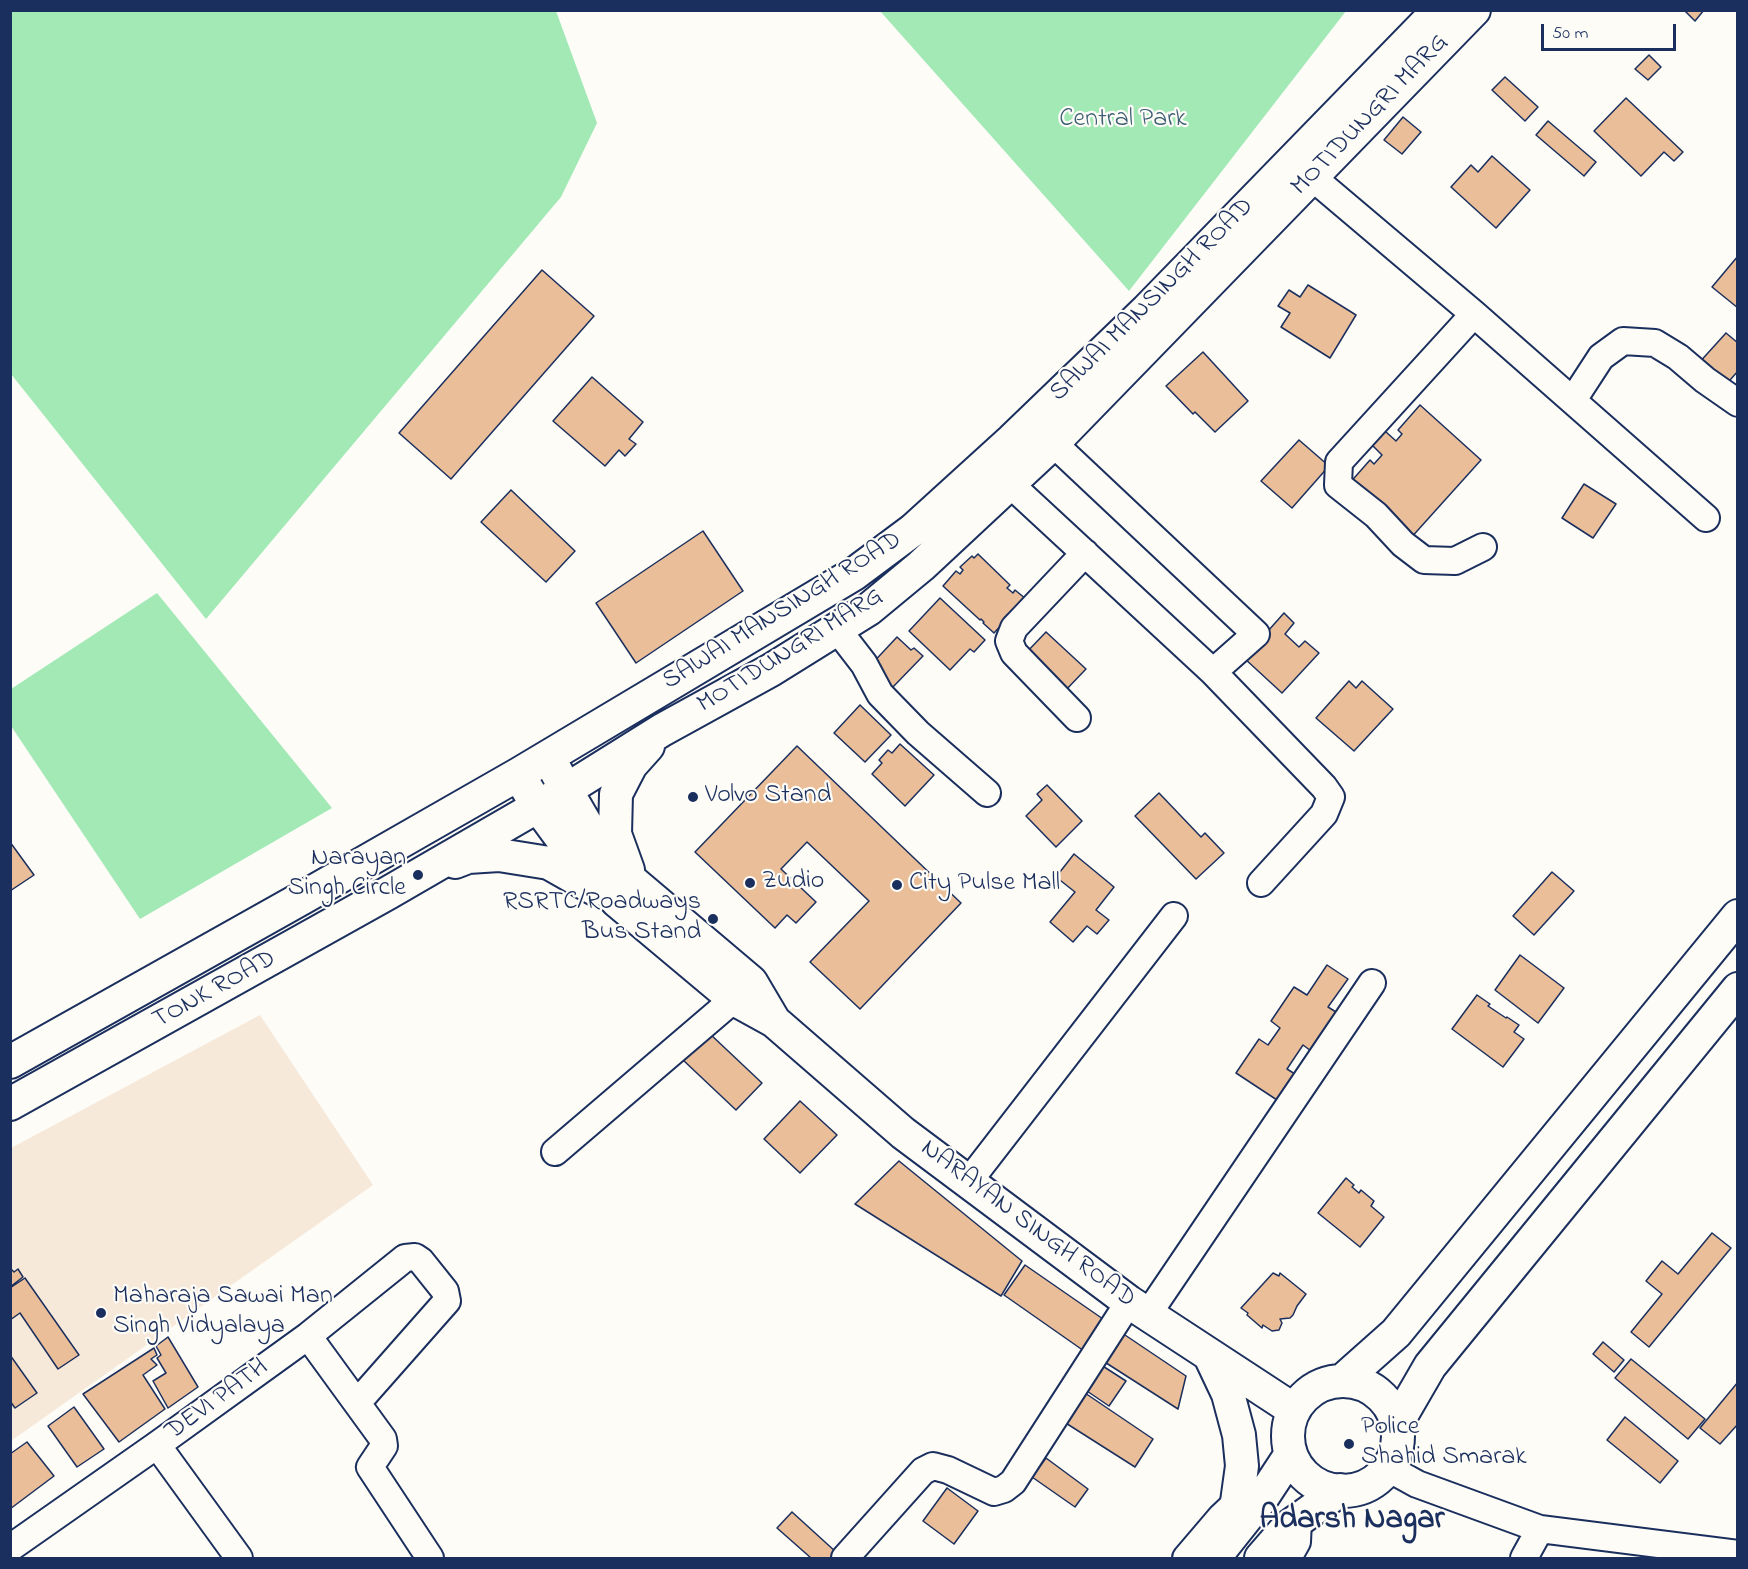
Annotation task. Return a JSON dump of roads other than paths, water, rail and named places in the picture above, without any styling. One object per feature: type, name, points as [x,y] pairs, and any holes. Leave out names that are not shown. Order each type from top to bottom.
[{"type":"main road","name":"SAWAI MANSINGH ROAD","points":[[10,1062],[519,774],[854,574],[913,530],[1012,440],[1147,310],[1439,10]]},
{"type":"main road","name":"MOTIDUNGRI MARG","points":[[418,875],[566,790],[663,730],[771,670],[869,609],[1053,443],[1474,10]]},
{"type":"main road","points":[[625,892],[615,834],[616,794],[631,765],[663,730]]},
{"type":"main road","points":[[550,756],[566,790],[625,892],[734,999],[774,1021]]},
{"type":"main road","points":[[519,774],[537,805],[568,847],[589,867],[751,982],[774,1021]]},
{"type":"main road","points":[[418,875],[468,857],[499,855],[549,863],[625,892]]},
{"type":"main road","name":"TONK ROAD","points":[[10,1104],[418,875]]},
{"type":"main road","points":[[1342,1381],[1396,1333],[1737,916]]},
{"type":"main road","points":[[1397,1423],[1430,1366],[1737,989]]},
{"type":"main road","name":"NARAYAN SINGH ROAD","points":[[774,1021],[903,1133],[1138,1308],[1294,1410]]},
{"type":"main road","points":[[1209,1354],[1228,1394],[1239,1434],[1242,1466],[1251,1499]]},
{"type":"main road","points":[[1342,1381],[1358,1383],[1376,1392],[1389,1405],[1397,1423],[1399,1442],[1394,1460],[1381,1477],[1363,1488],[1351,1491],[1329,1490],[1311,1481],[1300,1471],[1291,1454],[1288,1429],[1294,1410],[1308,1394],[1323,1385],[1342,1381]]},
{"type":"main road","points":[[1214,1558],[1251,1499],[1291,1454]]},
{"type":"main road","points":[[1262,1558],[1287,1528],[1340,1490]]},
{"type":"street","points":[[1312,177],[1574,400],[1706,518]]},
{"type":"street","points":[[1474,314],[1339,462],[1338,484],[1376,515],[1403,544],[1424,560],[1455,561],[1483,547]]},
{"type":"street","points":[[1574,400],[1601,357],[1623,341],[1655,343],[1678,357],[1737,403]]},
{"type":"street","points":[[1053,443],[1256,634],[1213,672]]},
{"type":"street","points":[[1010,484],[1213,672],[1331,797],[1324,814],[1261,883]]},
{"type":"street","points":[[1077,718],[1014,653],[1009,641],[1014,628],[1084,552]]},
{"type":"street","points":[[837,629],[864,664],[880,694],[918,733],[987,793]]},
{"type":"street","points":[[969,1182],[1174,916]]},
{"type":"street","points":[[845,1558],[923,1471],[933,1466],[948,1470],[994,1492],[1004,1489],[1013,1482],[1372,983]]},
{"type":"street","points":[[555,1152],[734,999]]},
{"type":"street","name":"DEVI PATH","points":[[10,1548],[308,1335],[405,1258],[415,1257],[421,1261],[445,1291],[447,1301],[357,1403]]},
{"type":"street","points":[[308,1335],[384,1443],[370,1467],[430,1558]]},
{"type":"street","name":"DEVI PATH","points":[[157,1445],[239,1558]]},
{"type":"street","points":[[1388,1467],[1417,1484],[1540,1529],[1737,1554]]},
{"type":"street","points":[[1186,1558],[1221,1517],[1251,1499]]},
{"type":"street","points":[[1288,1558],[1297,1542],[1299,1520]]},
{"type":"street","points":[[1524,1558],[1540,1529]]},
{"type":"place","name":"Volvo Stand","points":[[693,797]]},
{"type":"place","name":"Narayan Singh Circle","points":[[418,875]]},
{"type":"place","name":"Zudio","points":[[750,883]]},
{"type":"place","name":"City Pulse Mall","points":[[897,885]]},
{"type":"place","name":"RSRTC/Roadways Bus Stand","points":[[713,919]]},
{"type":"place","name":"Maharaja Sawai Man Singh Vidyalaya","points":[[101,1313]]},
{"type":"place","name":"Police Shahid Smarak","points":[[1349,1444]]},
{"type":"district","name":"Adarsh Nagar","points":[[1352,1522]]},
{"type":"park label","name":"Central Park","points":[[1123,121]]}]
